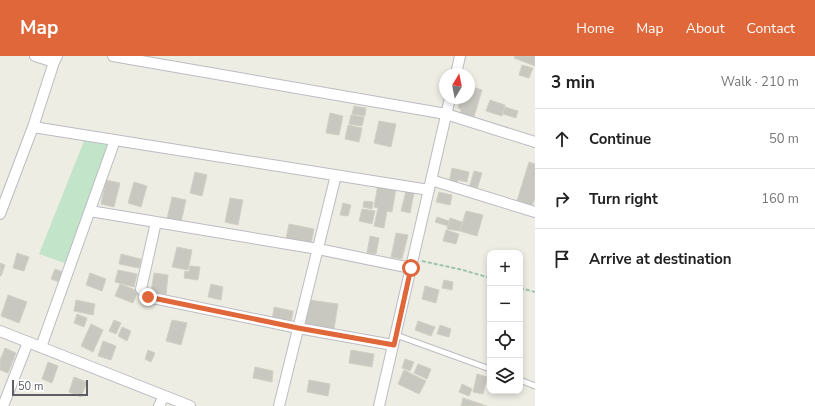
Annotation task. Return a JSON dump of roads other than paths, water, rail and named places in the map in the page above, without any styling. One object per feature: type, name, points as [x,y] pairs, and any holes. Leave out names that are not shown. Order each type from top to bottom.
[{"type":"street","points":[[0,214],[33,127],[56,59],[35,56]]},
{"type":"street","points":[[113,56],[128,57],[446,114],[535,142]]},
{"type":"street","points":[[457,68],[460,56]]},
{"type":"street","points":[[379,406],[448,104]]},
{"type":"street","points":[[33,127],[429,190]]},
{"type":"street","points":[[40,347],[115,140]]},
{"type":"street","points":[[279,406],[336,175]]},
{"type":"street","points":[[431,180],[535,212]]},
{"type":"street","points":[[90,211],[412,264]]},
{"type":"street","points":[[156,222],[141,289],[148,297],[298,328],[395,340]]},
{"type":"street","points":[[0,331],[190,406]]},
{"type":"street","points":[[3,406],[28,342]]},
{"type":"street","points":[[159,406],[164,396]]},
{"type":"lane","points":[[395,340],[487,368]]},
{"type":"lane","points":[[523,381],[535,386]]}]
